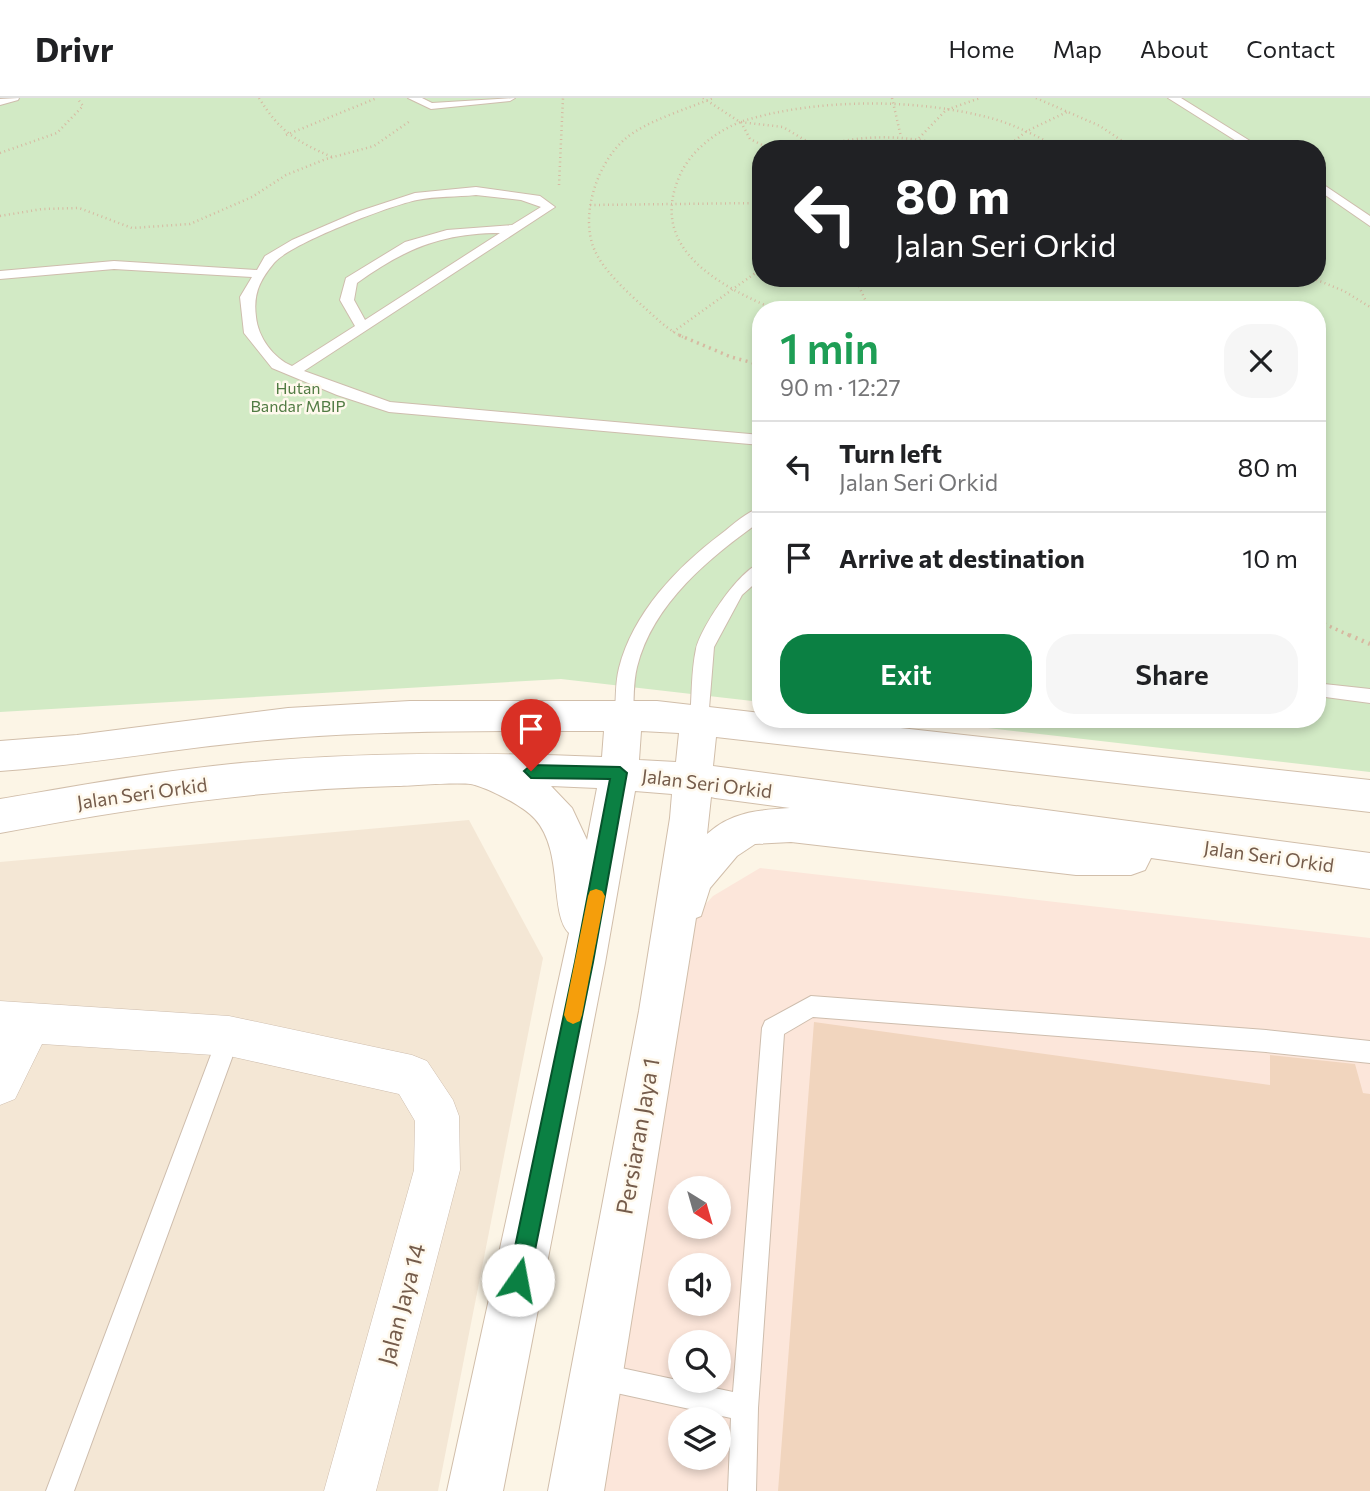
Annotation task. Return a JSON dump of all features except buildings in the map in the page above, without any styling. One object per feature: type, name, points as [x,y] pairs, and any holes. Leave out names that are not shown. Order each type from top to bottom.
[{"type":"main road","points":[[0,756],[77,750],[288,723],[410,716],[624,716],[752,727]]},
{"type":"main road","points":[[475,1491],[584,962],[620,773],[624,716]]},
{"type":"main road","name":"Persiaran Jaya 1","points":[[576,1491],[593,1375],[663,989],[694,780],[699,721]]},
{"type":"main road","points":[[762,728],[1370,796]]},
{"type":"main road","points":[[476,770],[537,797],[559,821],[573,858],[584,962]]},
{"type":"main road","name":"Jalan Seri Orkid","points":[[0,816],[124,793],[263,777],[476,770],[620,773],[694,780],[1308,860],[1370,871]]},
{"type":"main road","points":[[663,989],[692,880],[723,844],[748,828],[792,825],[1076,858],[1308,860]]},
{"type":"street","points":[[0,1084],[15,1023],[229,1036]]},
{"type":"street","name":"Jalan Jaya 14","points":[[229,1036],[412,1076],[437,1116],[437,1170],[349,1491]]},
{"type":"lane","points":[[0,102],[14,98]]},
{"type":"lane","points":[[413,98],[431,106],[510,98]]},
{"type":"lane","points":[[1173,98],[1242,140]]},
{"type":"lane","points":[[293,372],[549,208],[540,200],[521,196],[476,191],[415,197],[361,215],[296,243],[270,259],[247,297],[251,333],[277,365],[293,372],[342,392],[390,407],[752,439]]},
{"type":"lane","points":[[1326,191],[1370,222]]},
{"type":"lane","points":[[365,326],[359,322],[347,300],[351,281],[376,262],[406,245],[439,233],[474,228],[516,229]]},
{"type":"lane","points":[[0,275],[114,265],[261,274]]},
{"type":"lane","points":[[624,716],[629,664],[650,614],[680,578],[730,534],[752,519]]},
{"type":"lane","points":[[699,721],[705,647],[736,591],[752,577]]},
{"type":"lane","points":[[1326,689],[1370,696]]},
{"type":"lane","points":[[742,1491],[745,1408],[773,1028],[811,1006],[1253,1040],[1370,1052]]},
{"type":"lane","points":[[61,1491],[229,1036]]},
{"type":"lane","points":[[593,1375],[745,1408]]},
{"type":"path","points":[[0,153],[51,138],[74,120],[83,106],[77,98]]},
{"type":"path","points":[[259,98],[286,135],[333,157]]},
{"type":"path","points":[[286,135],[377,98]]},
{"type":"path","points":[[549,208],[559,195],[564,98]]},
{"type":"path","points":[[713,98],[705,99],[625,139],[602,168],[588,211],[595,251],[626,291],[672,332],[731,357],[752,363]]},
{"type":"path","points":[[919,139],[946,110],[979,98]]},
{"type":"path","points":[[1036,98],[1070,111],[1121,140]]},
{"type":"path","points":[[705,99],[740,122],[752,140]]},
{"type":"path","points":[[892,100],[901,137]]},
{"type":"path","points":[[758,301],[701,268],[683,249],[671,227],[671,203],[676,180],[688,161],[705,143],[740,122],[803,106],[892,100],[991,118],[1044,140]]},
{"type":"path","points":[[0,216],[43,209],[79,208],[132,228],[191,224],[252,197],[286,175],[333,157],[373,146],[431,106]]},
{"type":"path","points":[[1016,140],[1027,131],[1070,111]]},
{"type":"path","points":[[740,122],[783,127],[803,140]]},
{"type":"path","points":[[849,140],[901,137],[923,140]]},
{"type":"path","points":[[590,205],[752,203]]},
{"type":"path","points":[[672,332],[752,275]]},
{"type":"path","points":[[1326,284],[1370,307]]},
{"type":"path","points":[[1326,625],[1370,644]]},
{"type":"shaded area","points":[[469,820],[543,958],[438,1491],[0,1491],[0,862]]},
{"type":"shaded area","points":[[760,868],[1370,938],[1370,1491],[598,1491],[689,922],[713,896]]},
{"type":"green space","name":"Hutan Bandar MBIP","points":[[0,98],[1370,98],[1370,772],[988,728],[1326,728],[1326,301],[752,301],[752,701],[561,679],[0,712]]},
{"type":"slow traffic","points":[[573,1015],[596,896]]},
{"type":"route","points":[[518,1280],[620,773],[531,771]]}]
